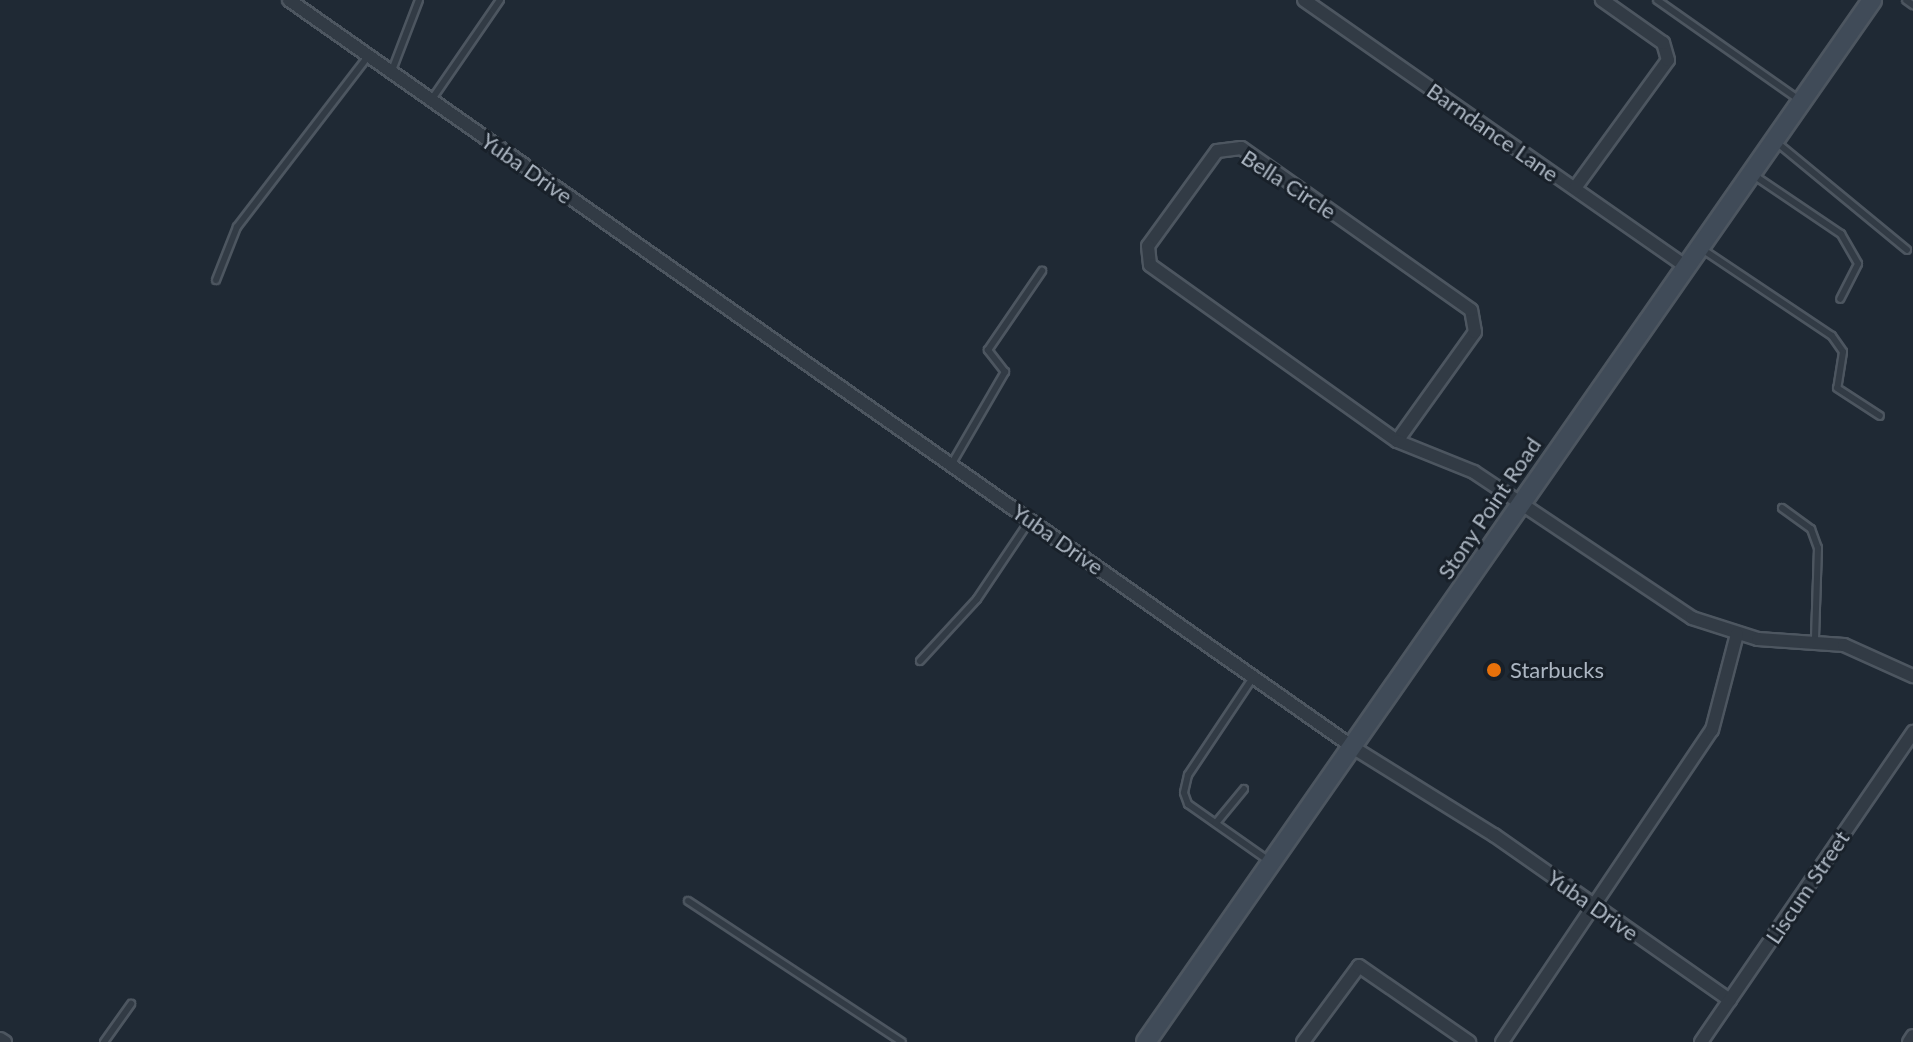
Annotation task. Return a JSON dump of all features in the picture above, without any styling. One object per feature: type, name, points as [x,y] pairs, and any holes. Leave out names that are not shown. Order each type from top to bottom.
[{"type":"main road","name":"Stony Point Road","points":[[1146,1042],[1354,748],[1696,245],[1872,0]]},
{"type":"street","name":"Yuba Drive","points":[[289,0],[1255,675],[1354,748],[1591,903],[1730,1000]]},
{"type":"street","name":"Barndance Lane","points":[[1304,0],[1683,264]]},
{"type":"street","points":[[1575,188],[1668,60],[1663,43],[1602,0]]},
{"type":"street","name":"Bella Circle","points":[[1397,441],[1475,332],[1471,310],[1241,148],[1217,151],[1148,246],[1150,265],[1397,441],[1474,472],[1674,608],[1737,634],[1815,640],[1871,653],[1913,676]]},
{"type":"street","points":[[1502,1042],[1591,903],[1712,730],[1737,634]]},
{"type":"street","name":"Liscum Street","points":[[1701,1042],[1913,732]]},
{"type":"street","points":[[1303,1042],[1359,966],[1469,1042]]},
{"type":"street","points":[[1909,1042],[1913,1036]]},
{"type":"lane","points":[[391,73],[419,0]]},
{"type":"lane","points":[[431,101],[500,0]]},
{"type":"lane","points":[[1657,0],[1800,100]]},
{"type":"lane","points":[[1906,0],[1913,5]]},
{"type":"lane","points":[[216,280],[237,227],[368,56]]},
{"type":"lane","points":[[1772,138],[1907,250]]},
{"type":"lane","points":[[1749,171],[1841,234],[1858,264],[1840,299]]},
{"type":"lane","points":[[1696,245],[1832,336],[1843,352],[1837,388],[1880,416]]},
{"type":"lane","points":[[951,465],[1005,372],[988,350],[1042,271]]},
{"type":"lane","points":[[1782,508],[1811,529],[1818,548],[1815,640]]},
{"type":"lane","points":[[920,661],[977,599],[1030,520]]},
{"type":"lane","points":[[1255,675],[1188,775],[1188,804],[1272,863]]},
{"type":"lane","points":[[1216,823],[1244,789]]},
{"type":"lane","points":[[688,901],[902,1042]]},
{"type":"lane","points":[[104,1042],[131,1004]]},
{"type":"place","name":"Starbucks","points":[[1494,670]]}]
